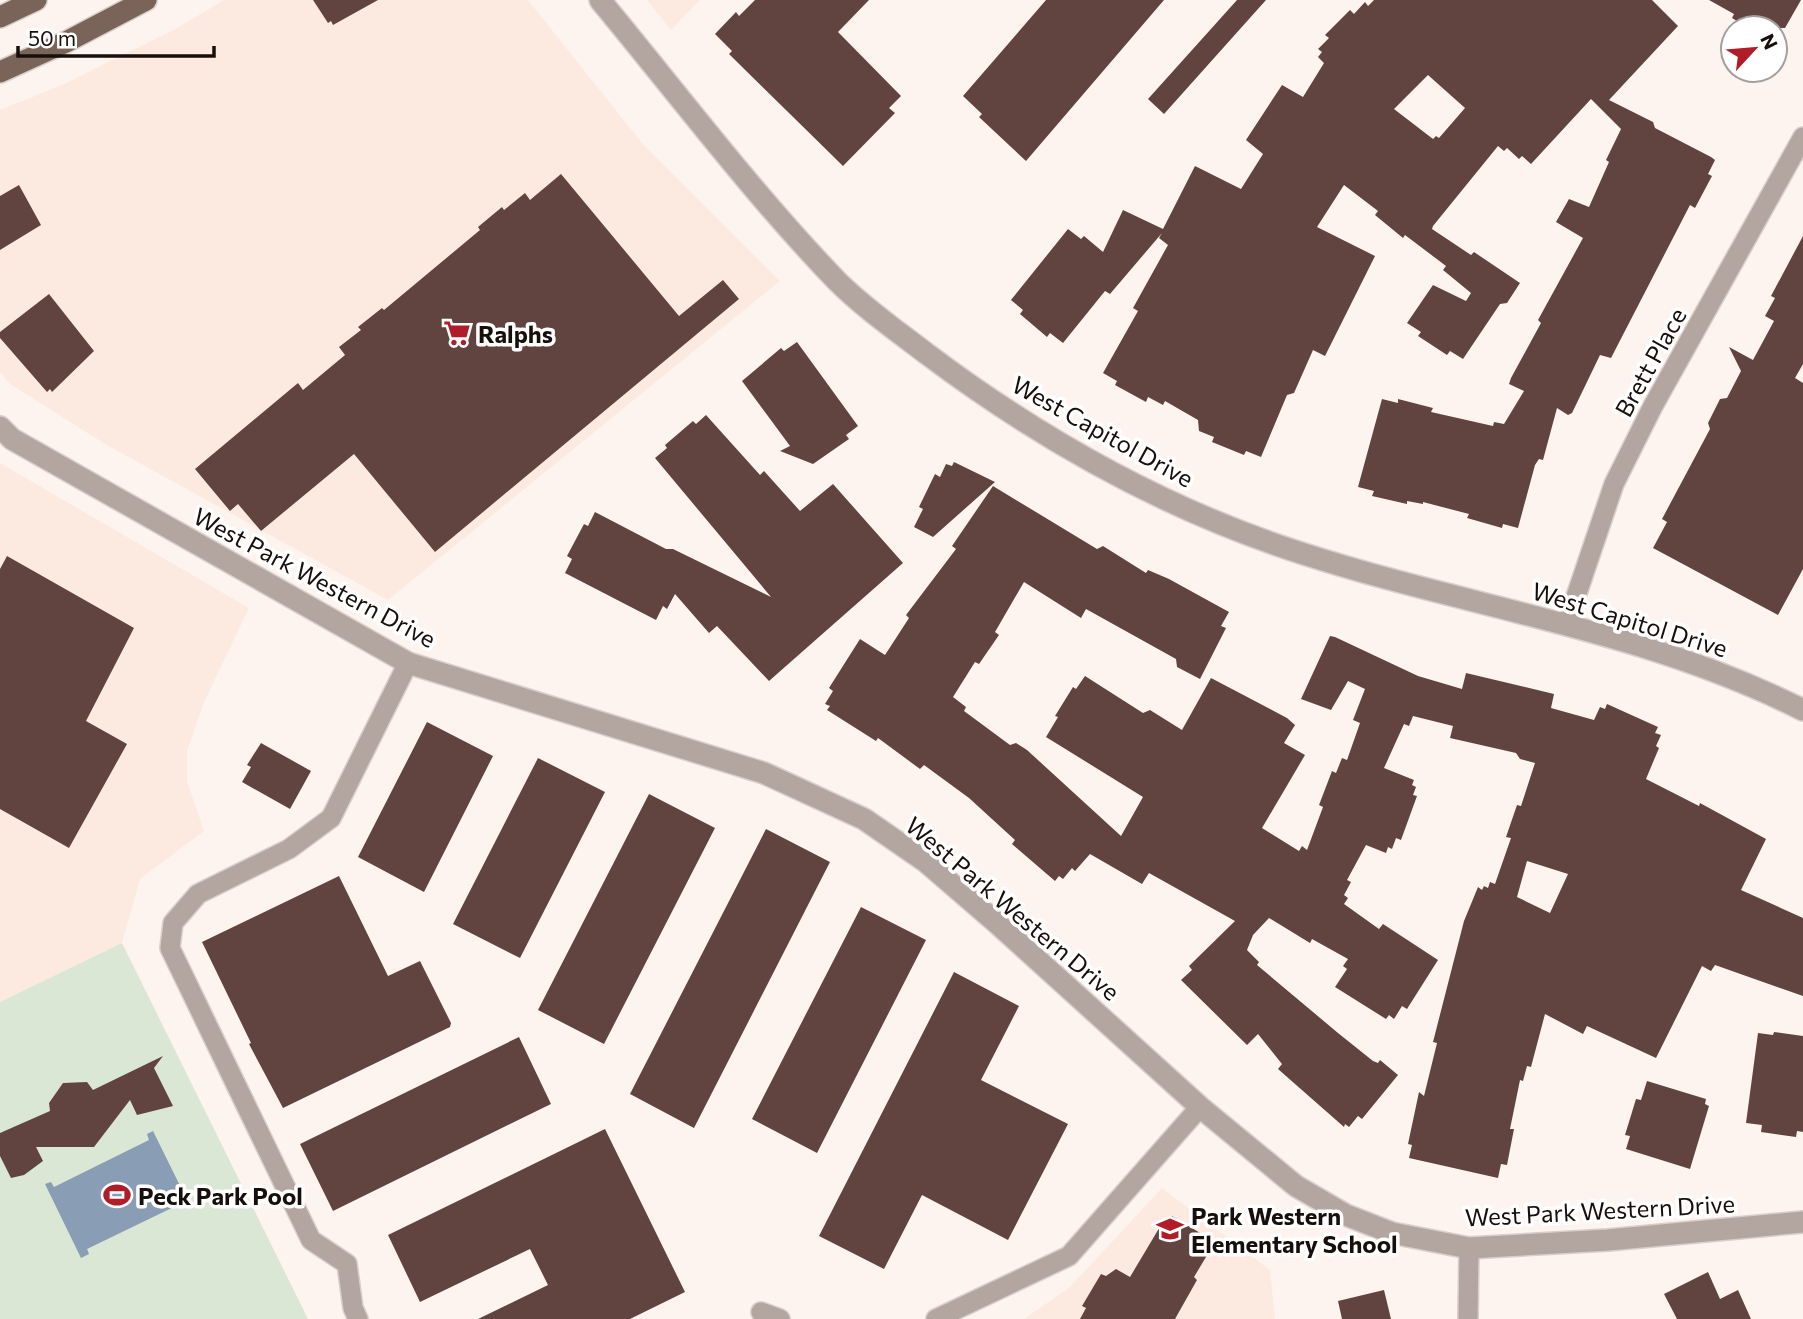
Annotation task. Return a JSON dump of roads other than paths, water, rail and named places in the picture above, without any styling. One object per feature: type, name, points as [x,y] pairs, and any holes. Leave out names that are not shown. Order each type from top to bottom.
[{"type":"main road","points":[[0,17],[36,0]]},
{"type":"main road","points":[[0,72],[66,42],[146,0]]},
{"type":"street","name":"West Capitol Drive","points":[[600,0],[777,214],[840,283],[964,382],[1068,447],[1133,483],[1223,524],[1296,552],[1382,578],[1567,623],[1650,647],[1803,709]]},
{"type":"street","name":"Brett Place","points":[[1567,623],[1614,484],[1653,406],[1803,137]]},
{"type":"street","name":"West Park Western Drive","points":[[0,427],[12,439],[408,663],[764,773],[864,819],[925,861],[1200,1107],[1296,1186],[1346,1215],[1392,1234],[1469,1248],[1608,1240],[1803,1222]]},
{"type":"street","points":[[358,1319],[353,1308],[347,1264],[311,1240],[170,948],[173,923],[198,894],[289,849],[331,818],[408,663]]},
{"type":"street","points":[[936,1319],[1069,1256],[1200,1107]]},
{"type":"street","points":[[1468,1319],[1469,1248]]},
{"type":"street","points":[[761,1312],[780,1319]]},
{"type":"water","name":"Peck Park Pool","points":[[153,1131],[189,1204],[182,1208],[180,1204],[87,1249],[89,1254],[81,1258],[45,1184],[51,1182],[54,1187],[149,1140],[147,1134]]},
{"type":"place","name":"Ralphs","points":[[457,333]]},
{"type":"place","name":"Peck Park Pool","points":[[117,1195]]},
{"type":"place","name":"Park Western Elementary School","points":[[1170,1229]]}]
